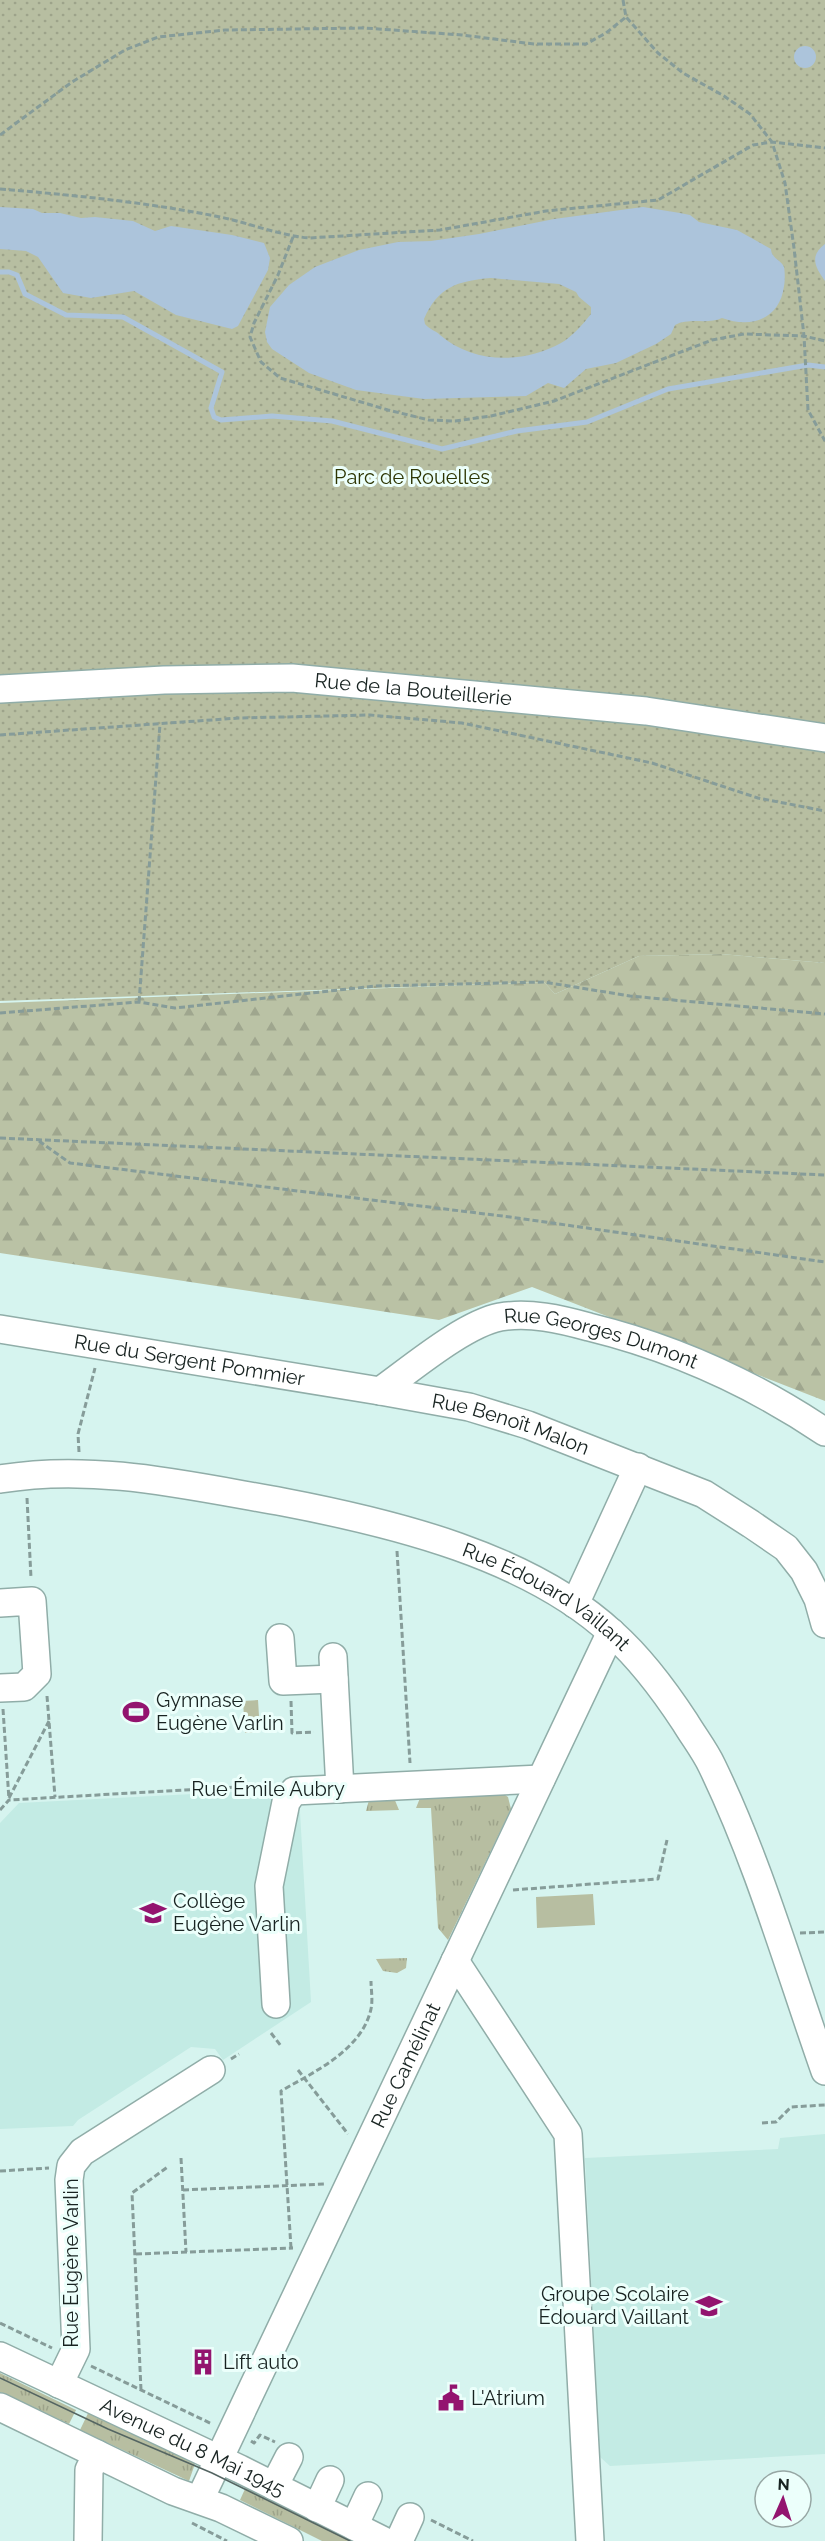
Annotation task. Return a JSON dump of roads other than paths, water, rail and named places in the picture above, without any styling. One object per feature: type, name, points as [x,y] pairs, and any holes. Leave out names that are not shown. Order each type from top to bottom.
[{"type":"street","name":"Rue de la Bouteillerie","points":[[0,689],[164,680],[292,678],[646,711],[825,738]]},
{"type":"street","name":"Rue Georges Dumont","points":[[380,1390],[469,1329],[498,1317],[530,1314],[614,1333],[685,1356],[735,1378],[788,1407],[825,1432]]},
{"type":"street","name":"Rue du Sergent Pommier","points":[[6,1334],[100,1346],[380,1390]]},
{"type":"street","name":"Rue Benoît Malon","points":[[380,1390],[469,1407],[528,1425],[704,1494],[786,1548],[804,1571],[818,1599],[825,1624]]},
{"type":"street","points":[[575,1604],[638,1467]]},
{"type":"street","name":"Rue Édouard Vaillant","points":[[13,1477],[80,1473],[189,1485],[303,1506],[396,1528],[465,1550],[524,1574],[575,1604],[611,1632],[662,1687],[711,1763],[742,1833],[825,2071]]},
{"type":"street","points":[[0,1603],[32,1601],[36,1674],[24,1687],[1,1688]]},
{"type":"street","name":"Rue Camélinat","points":[[200,2499],[611,1632]]},
{"type":"street","points":[[280,1638],[283,1681],[333,1668],[340,1789]]},
{"type":"street","name":"Rue Émile Aubry","points":[[276,2004],[269,1886],[286,1802],[294,1791],[541,1779]]},
{"type":"street","points":[[455,1961],[568,2134],[590,2541]]},
{"type":"street","name":"Rue Eugène Varlin","points":[[59,2384],[76,2349],[69,2180],[71,2166],[82,2152],[219,2066]]},
{"type":"street","name":"Avenue du 8 Mai 1945","points":[[0,2356],[219,2459],[384,2541]]},
{"type":"street","points":[[0,2407],[173,2491],[200,2499],[289,2541]]},
{"type":"street","points":[[88,2541],[89,2470],[97,2454]]},
{"type":"street","points":[[274,2486],[289,2457]]},
{"type":"street","points":[[317,2508],[330,2480]]},
{"type":"street","points":[[354,2526],[368,2496]]},
{"type":"water","points":[[805,46],[813,49],[816,57],[813,65],[805,68],[797,65],[794,57],[797,49]]},
{"type":"water","points":[[0,207],[33,209],[42,213],[60,213],[81,218],[95,217],[133,221],[155,231],[171,226],[232,235],[264,243],[270,258],[268,270],[238,326],[232,329],[176,315],[134,291],[91,298],[63,293],[38,257],[26,251],[0,249]]},
{"type":"water","points":[[643,207],[690,215],[699,222],[737,230],[771,249],[773,255],[783,265],[785,279],[781,297],[770,314],[762,318],[743,322],[722,318],[681,323],[675,325],[671,334],[656,344],[616,363],[586,369],[564,388],[548,383],[526,396],[424,399],[356,390],[309,373],[272,349],[267,342],[265,332],[270,307],[289,285],[315,267],[359,250],[398,242],[431,241],[479,234],[554,219]],"holes":[[[491,278],[559,284],[576,292],[591,307],[591,314],[561,343],[530,355],[499,358],[483,356],[453,345],[425,324],[424,319],[430,308],[442,293],[468,281]]]},
{"type":"water","points":[[825,244],[825,281],[816,266],[815,257]]},
{"type":"waterway","points":[[0,272],[17,275],[25,294],[66,315],[123,317],[222,372],[211,408],[214,417],[221,420],[272,416],[332,421],[442,449],[517,431],[587,422],[668,389],[808,365],[825,367]]},
{"type":"tram line","points":[[0,2378],[108,2429],[212,2473],[350,2541]]},
{"type":"place","name":"Gymnase Eugène Varlin","points":[[136,1712]]},
{"type":"place","name":"Collège Eugène Varlin","points":[[153,1913]]},
{"type":"place","name":"Groupe Scolaire Édouard Vaillant","points":[[709,2306]]},
{"type":"place","name":"Lift auto","points":[[203,2362]]},
{"type":"place","name":"L'Atrium","points":[[451,2398]]},
{"type":"park label","name":"Parc de Rouelles","points":[[412,477]]}]
